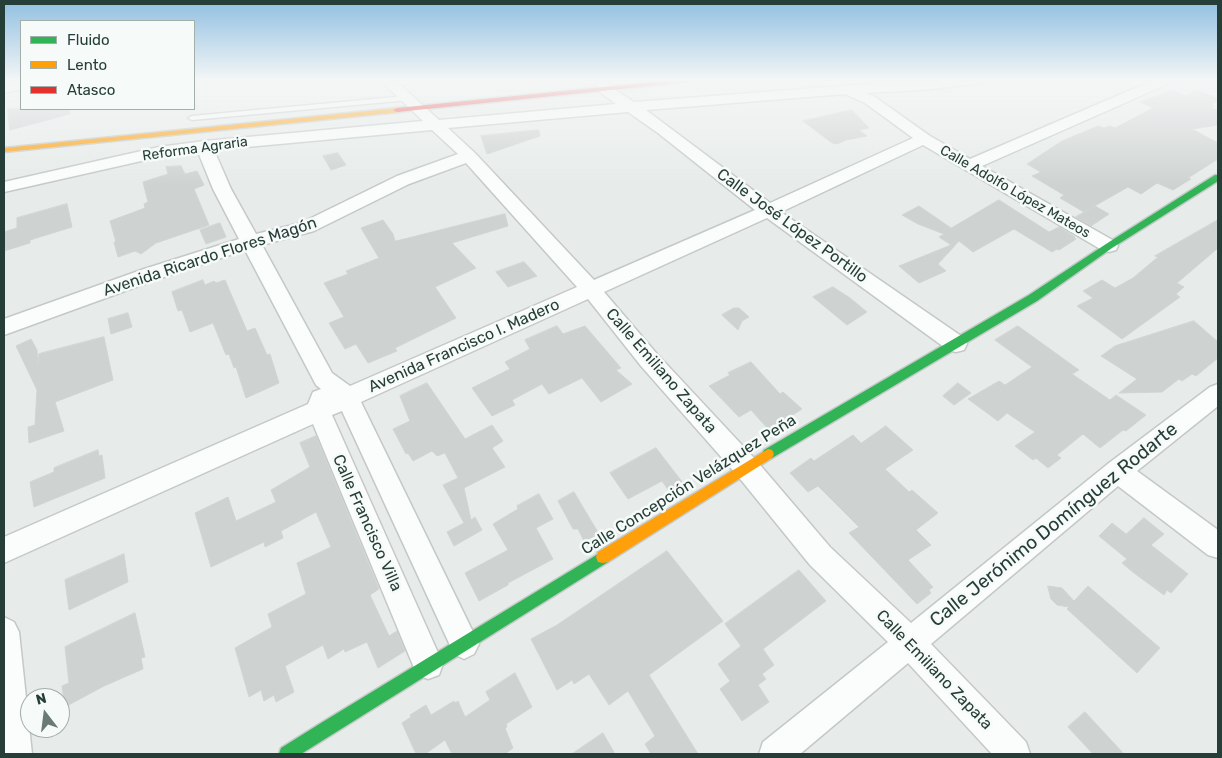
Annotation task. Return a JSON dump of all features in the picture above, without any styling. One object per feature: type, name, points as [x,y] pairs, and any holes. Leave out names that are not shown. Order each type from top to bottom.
[{"type":"street","points":[[191,115],[222,189],[324,379],[347,397],[464,644]]},
{"type":"street","points":[[4,150],[148,135],[201,137],[331,115]]},
{"type":"street","name":"Calle Emiliano Zapata","points":[[425,115],[469,156],[591,290],[649,360],[746,467],[820,556],[910,643],[1014,754]]},
{"type":"street","name":"Reforma Agraria","points":[[34,180],[159,152],[201,137],[436,126],[545,115]]},
{"type":"street","name":"Calle José López Portillo","points":[[642,115],[768,211],[956,344]]},
{"type":"street","name":"Calle Adolfo López Mateos","points":[[891,115],[924,139],[1109,246]]},
{"type":"street","points":[[970,165],[1084,115]]},
{"type":"street","points":[[4,187],[34,180],[148,135]]},
{"type":"street","name":"Avenida Francisco I. Madero","points":[[4,550],[768,211],[924,139]]},
{"type":"street","name":"Avenida Ricardo Flores Magón","points":[[4,327],[151,274],[250,242],[307,227],[403,180],[469,156]]},
{"type":"street","name":"Calle Concepción Velázquez Peña","points":[[287,754],[428,664],[464,644],[746,467],[1033,298],[1109,246],[1218,176]]},
{"type":"street","points":[[318,411],[324,379]]},
{"type":"street","name":"Calle Jerónimo Domínguez Rodarte","points":[[776,754],[1118,471],[1218,394]]},
{"type":"street","name":"Calle Francisco Villa","points":[[318,411],[428,664]]},
{"type":"street","points":[[1118,471],[1218,546]]},
{"type":"street","points":[[4,632],[16,754]]},
{"type":"building","points":[[9,115],[65,115],[10,130]]},
{"type":"building","points":[[828,115],[857,115],[869,128],[859,130],[867,136],[846,140],[837,144],[832,143],[803,121]]},
{"type":"building","points":[[1139,115],[1218,115],[1218,125],[1192,129],[1218,143],[1218,159],[1173,190],[1157,183],[1141,194],[1128,187],[1084,212],[1060,198],[1064,195],[1032,176],[1041,172],[1027,164],[1062,141],[1098,126],[1115,128]]},
{"type":"building","points":[[539,130],[540,136],[487,154],[481,136]]},
{"type":"building","points":[[338,153],[346,165],[331,170],[323,156]]},
{"type":"building","points":[[181,166],[185,174],[197,171],[204,185],[194,189],[209,225],[156,243],[141,254],[135,251],[118,257],[110,221],[145,208],[144,204],[148,202],[143,182],[168,174],[166,167]]},
{"type":"building","points":[[999,200],[1049,232],[1059,227],[1076,239],[1059,250],[1057,249],[1052,252],[1014,229],[973,252],[959,241],[938,264],[946,271],[919,283],[899,266],[951,245],[939,237],[944,234],[918,224],[902,215],[919,206],[951,228]]},
{"type":"building","points":[[67,204],[72,227],[30,240],[30,243],[4,251],[4,232],[17,228],[17,218]]},
{"type":"building","points":[[1095,206],[1109,214],[1091,226],[1076,217]]},
{"type":"building","points":[[505,214],[508,226],[452,243],[476,268],[435,287],[456,318],[395,348],[397,351],[368,363],[356,344],[345,349],[329,323],[344,317],[324,283],[348,274],[346,271],[379,258],[361,228],[383,220],[393,234],[395,241]]},
{"type":"building","points":[[1218,220],[1218,248],[1177,283],[1184,287],[1176,294],[1180,297],[1122,339],[1077,306],[1093,298],[1083,291],[1102,280],[1115,288],[1133,278],[1158,257],[1155,256]]},
{"type":"building","points":[[220,223],[226,237],[206,244],[200,230]]},
{"type":"building","points":[[524,262],[537,276],[508,287],[496,272]]},
{"type":"building","points":[[203,280],[205,285],[214,281],[216,283],[225,280],[247,331],[255,328],[267,355],[270,354],[279,383],[246,398],[236,367],[234,368],[229,354],[226,355],[213,323],[190,332],[182,310],[178,311],[172,292]]},
{"type":"building","points":[[833,287],[867,312],[847,325],[813,297]]},
{"type":"building","points":[[734,308],[739,308],[749,317],[742,321],[738,330],[722,315]]},
{"type":"building","points":[[128,313],[132,327],[111,334],[108,319]]},
{"type":"building","points":[[1194,321],[1218,342],[1218,358],[1196,376],[1192,374],[1182,381],[1179,379],[1162,392],[1119,393],[1137,379],[1101,356],[1115,346]]},
{"type":"building","points":[[557,326],[563,334],[585,326],[621,368],[616,370],[632,384],[601,402],[582,378],[549,394],[542,384],[512,400],[515,405],[492,416],[472,388],[510,369],[505,362],[530,349],[525,340]]},
{"type":"building","points":[[1018,326],[1079,370],[1072,374],[1110,400],[1116,395],[1146,415],[1100,448],[1083,434],[1057,455],[1061,458],[1048,468],[1036,458],[1033,460],[1015,446],[1035,432],[1007,413],[998,421],[968,399],[999,381],[1005,385],[1032,367],[995,340]]},
{"type":"building","points":[[104,337],[113,380],[55,402],[64,431],[29,443],[28,427],[35,425],[37,390],[16,346],[31,339],[37,350],[38,364],[39,354]]},
{"type":"building","points":[[751,362],[780,394],[783,392],[802,409],[769,430],[751,410],[739,417],[709,386],[730,375],[728,373]]},
{"type":"building","points":[[427,383],[465,439],[492,425],[503,441],[492,448],[505,467],[464,488],[471,520],[475,517],[482,530],[454,546],[447,532],[464,523],[443,485],[458,478],[445,453],[437,456],[432,451],[413,461],[408,453],[406,454],[393,429],[410,421],[400,396]]},
{"type":"building","points":[[958,383],[971,393],[954,405],[943,396]]},
{"type":"building","points":[[886,426],[913,450],[885,469],[909,492],[912,490],[938,513],[916,530],[931,545],[908,560],[933,587],[929,590],[931,593],[917,604],[849,533],[859,527],[818,486],[808,492],[790,473],[811,458],[814,461],[853,435],[861,443]]},
{"type":"building","points":[[316,436],[379,589],[370,595],[389,636],[397,631],[405,651],[378,668],[367,642],[345,652],[344,649],[328,659],[323,645],[285,666],[294,692],[276,702],[274,695],[264,701],[261,690],[249,697],[235,648],[272,627],[268,614],[306,594],[297,563],[331,547],[316,512],[281,531],[283,538],[265,547],[264,542],[211,567],[195,513],[228,497],[236,521],[276,502],[271,490],[310,467],[300,443]]},
{"type":"building","points":[[656,448],[683,483],[669,491],[662,481],[628,499],[610,473]]},
{"type":"building","points":[[98,450],[99,456],[102,455],[105,478],[34,507],[30,482],[54,472],[54,468]]},
{"type":"building","points":[[574,492],[599,534],[584,541],[578,529],[573,529],[558,501]]},
{"type":"building","points":[[539,494],[553,519],[536,528],[553,559],[479,601],[465,573],[508,550],[493,524],[518,509],[517,506]]},
{"type":"building","points":[[1144,518],[1164,534],[1151,545],[1188,574],[1171,593],[1167,590],[1164,595],[1134,573],[1122,563],[1127,559],[1099,536],[1112,523],[1126,534]]},
{"type":"building","points":[[667,551],[723,621],[649,675],[698,754],[651,754],[645,744],[655,736],[628,691],[609,705],[589,674],[574,684],[572,680],[557,690],[531,639],[557,625]]},
{"type":"building","points":[[124,554],[128,582],[69,610],[65,580]]},
{"type":"building","points":[[799,570],[826,601],[763,649],[774,665],[762,674],[766,679],[758,685],[769,702],[742,721],[720,689],[730,681],[718,664],[741,646],[725,624]]},
{"type":"building","points":[[1048,586],[1062,588],[1074,601],[1088,586],[1160,648],[1137,673],[1067,609],[1069,607],[1057,605],[1051,599]]},
{"type":"building","points":[[135,613],[145,657],[141,658],[143,669],[104,686],[70,704],[70,688],[62,688],[62,686],[69,683],[65,647]]},
{"type":"building","points":[[515,673],[532,707],[506,724],[507,727],[505,728],[513,748],[505,754],[452,754],[445,740],[425,754],[416,754],[402,723],[411,717],[410,715],[426,705],[431,715],[454,701],[455,703],[458,701],[465,717],[490,700],[486,692]]},
{"type":"building","points":[[1085,712],[1124,754],[1093,754],[1068,727]]},
{"type":"building","points":[[603,733],[615,754],[572,754]]},
{"type":"traffic: fast","points":[[768,454],[1033,298],[1109,246],[1218,177]]},
{"type":"traffic: fast","points":[[287,754],[603,557]]},
{"type":"traffic: slow","points":[[4,150],[344,115]]},
{"type":"traffic: slow","points":[[603,557],[768,454]]}]
